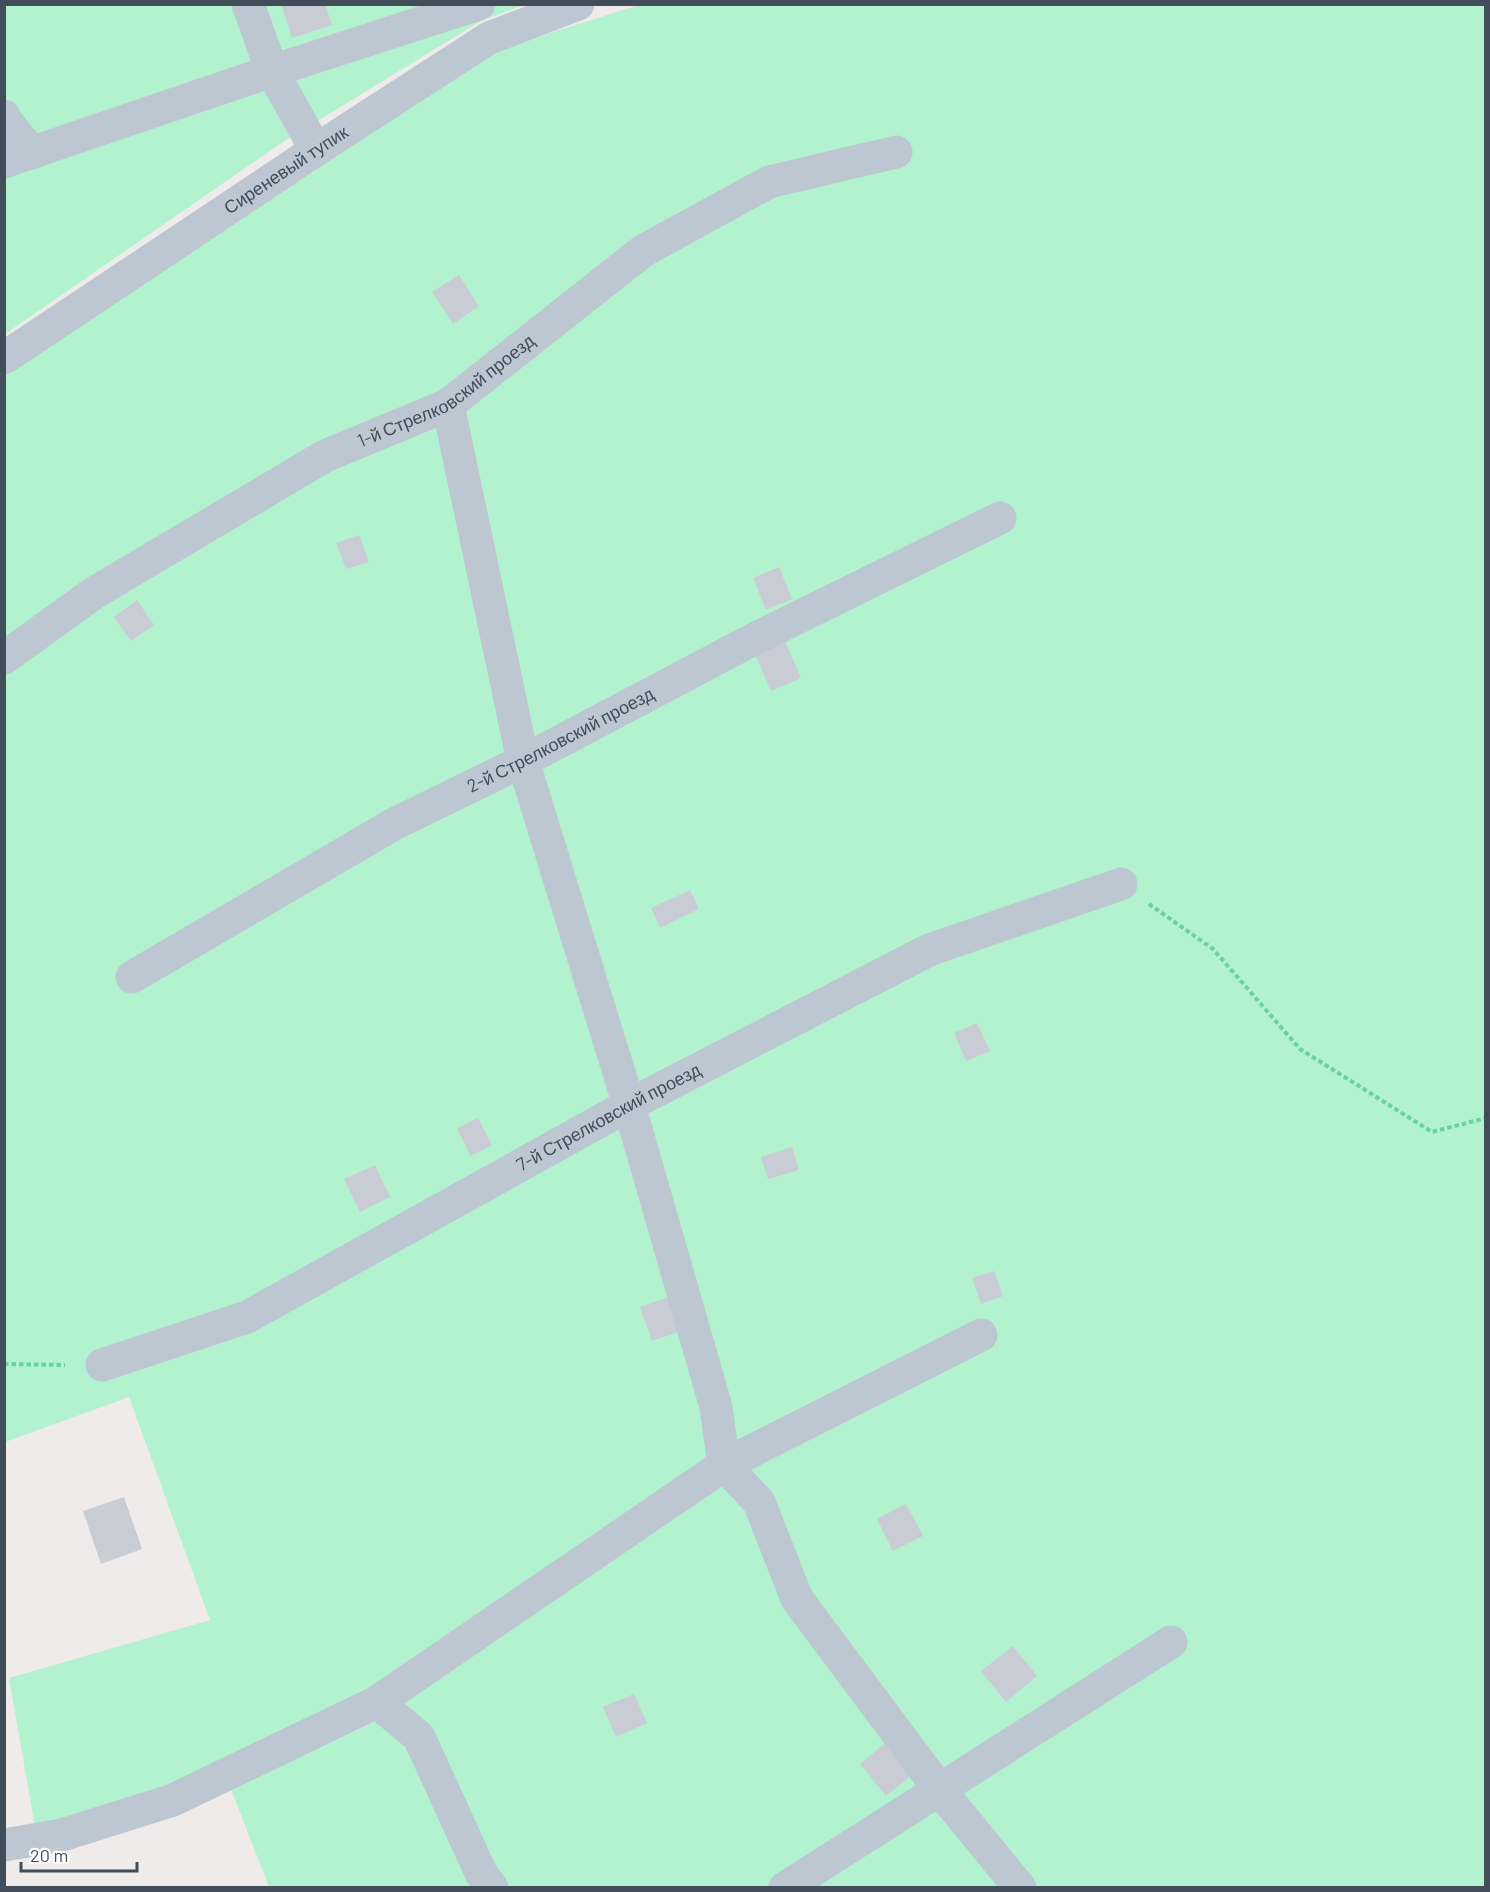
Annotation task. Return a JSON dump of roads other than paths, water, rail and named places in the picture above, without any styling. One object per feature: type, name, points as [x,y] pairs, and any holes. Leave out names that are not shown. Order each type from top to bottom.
[{"type":"street","points":[[248,4],[272,71],[316,150]]},
{"type":"street","points":[[4,116],[18,158],[272,71],[479,4]]},
{"type":"street","name":"Сиреневый тупик","points":[[4,358],[489,38],[578,4]]},
{"type":"street","name":"1-й Стрелковский проезд","points":[[4,657],[94,593],[325,456],[448,405],[643,252],[770,182],[896,152]]},
{"type":"street","points":[[448,405],[522,760],[629,1105],[716,1407],[724,1465],[759,1502],[797,1599],[939,1789],[1020,1887]]},
{"type":"street","name":"2-й Стрелковский проезд","points":[[132,977],[394,824],[754,639],[1000,518]]},
{"type":"street","name":"7-й Стрелковский проезд","points":[[102,1365],[247,1317],[629,1105],[929,950],[1121,884]]},
{"type":"street","points":[[4,1845],[62,1835],[173,1800],[377,1702],[724,1465],[981,1335]]},
{"type":"street","points":[[785,1887],[1171,1642]]},
{"type":"street","points":[[377,1702],[419,1737],[481,1874],[492,1887]]}]
